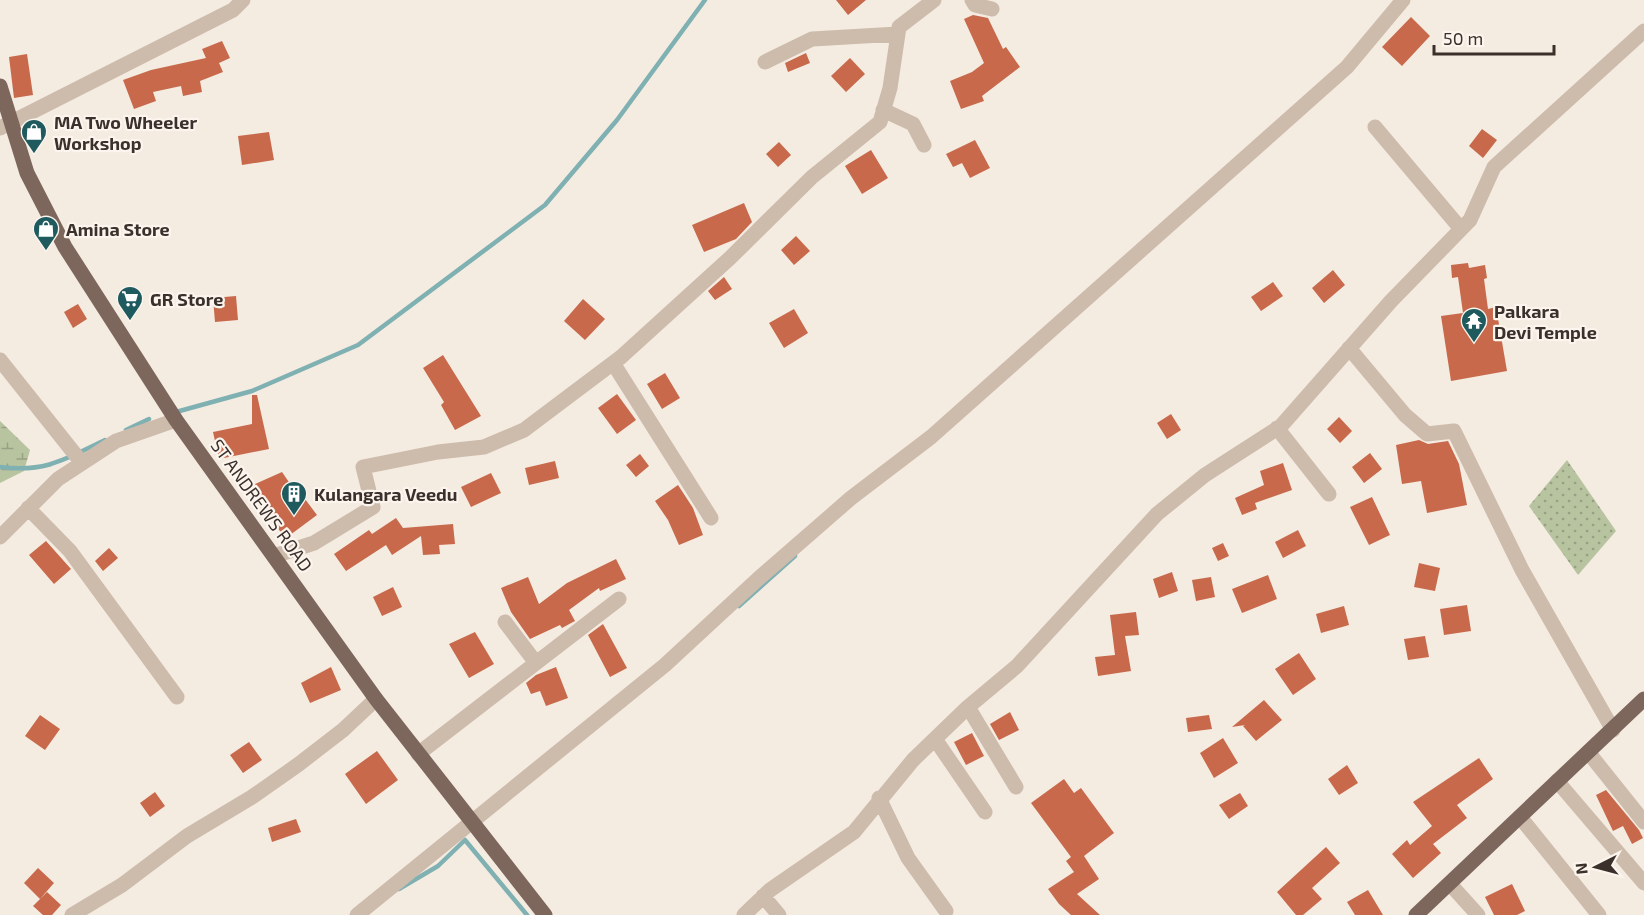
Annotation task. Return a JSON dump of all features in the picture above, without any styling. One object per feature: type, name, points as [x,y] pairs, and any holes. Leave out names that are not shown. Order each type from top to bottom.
[{"type":"main road","name":"ST ANDREWS ROAD","points":[[0,86],[5,125],[64,246],[176,420],[376,699],[545,915]]},
{"type":"main road","points":[[1416,915],[1644,699]]},
{"type":"street","points":[[5,125],[233,10],[243,0]]},
{"type":"street","points":[[274,556],[314,543],[374,507],[363,466],[438,452],[484,447],[494,443],[524,430],[613,363],[730,258],[812,177],[880,122],[890,88],[899,27],[934,0]]},
{"type":"street","points":[[972,0],[975,6],[992,9]]},
{"type":"street","points":[[357,915],[472,824],[665,665],[851,498],[931,437],[1347,68],[1404,0]]},
{"type":"street","points":[[744,915],[763,896],[854,831],[879,798],[935,739],[968,707],[1017,666],[1157,514],[1205,475],[1277,428],[1470,220],[1494,167],[1604,70],[1644,31]]},
{"type":"street","points":[[765,62],[812,39],[898,34]]},
{"type":"street","points":[[883,110],[913,124],[924,145]]},
{"type":"street","points":[[1375,127],[1461,229]]},
{"type":"street","points":[[1349,348],[1405,415],[1427,434],[1454,431],[1522,570],[1613,730]]},
{"type":"street","points":[[0,360],[82,463]]},
{"type":"street","points":[[613,363],[711,518]]},
{"type":"street","points":[[0,537],[58,479],[82,463],[116,441],[176,420]]},
{"type":"street","points":[[1277,428],[1329,494]]},
{"type":"street","points":[[28,508],[70,551],[177,697]]},
{"type":"street","points":[[418,754],[619,599]]},
{"type":"street","points":[[505,622],[536,663]]},
{"type":"street","points":[[72,915],[122,885],[187,836],[252,797],[299,764],[343,730],[376,699]]},
{"type":"street","points":[[968,707],[1016,787]]},
{"type":"street","points":[[935,739],[985,812]]},
{"type":"street","points":[[1588,752],[1644,822]]},
{"type":"street","points":[[1557,782],[1644,883]]},
{"type":"street","points":[[879,798],[908,858],[946,911]]},
{"type":"street","points":[[1520,817],[1599,915]]},
{"type":"street","points":[[1450,884],[1478,915]]},
{"type":"street","points":[[763,896],[778,915]]},
{"type":"green space","points":[[0,421],[30,450],[24,471],[0,483]]},
{"type":"green space","points":[[1567,460],[1616,531],[1578,575],[1529,506]]},
{"type":"building","points":[[836,0],[866,0],[848,15]]},
{"type":"building","points":[[973,15],[988,18],[1003,49],[1006,47],[1020,67],[982,96],[984,101],[961,109],[950,81],[972,72],[984,63],[964,19]]},
{"type":"building","points":[[1411,17],[1430,36],[1402,66],[1382,47]]},
{"type":"building","points":[[222,41],[230,58],[219,63],[223,72],[200,81],[202,92],[183,96],[181,86],[153,92],[156,101],[134,109],[123,80],[151,70],[206,58],[202,49]]},
{"type":"building","points":[[806,53],[810,63],[788,72],[785,63]]},
{"type":"building","points":[[27,54],[33,95],[14,98],[9,57]]},
{"type":"building","points":[[850,58],[865,74],[846,92],[831,76]]},
{"type":"building","points":[[1482,129],[1497,140],[1483,158],[1469,146]]},
{"type":"building","points":[[269,132],[274,160],[242,165],[238,136]]},
{"type":"building","points":[[975,140],[990,168],[970,178],[962,163],[953,167],[946,154]]},
{"type":"building","points":[[779,142],[791,155],[778,167],[766,154]]},
{"type":"building","points":[[871,150],[888,178],[862,194],[845,166]]},
{"type":"building","points":[[744,203],[752,222],[736,239],[704,252],[692,225]]},
{"type":"building","points":[[796,236],[810,251],[794,265],[781,250]]},
{"type":"building","name":"Palkara Devi Temple","points":[[1468,263],[1469,268],[1485,265],[1487,278],[1484,279],[1488,309],[1496,307],[1507,371],[1451,381],[1441,316],[1463,313],[1458,277],[1452,278],[1451,265]]},
{"type":"building","points":[[1333,270],[1345,285],[1324,303],[1312,288]]},
{"type":"building","points":[[724,277],[732,289],[715,300],[708,291]]},
{"type":"building","points":[[1273,282],[1283,296],[1261,311],[1251,297]]},
{"type":"building","points":[[236,296],[238,320],[215,322],[213,298]]},
{"type":"building","points":[[583,299],[605,319],[585,340],[564,321]]},
{"type":"building","points":[[78,304],[87,319],[73,328],[64,312]]},
{"type":"building","points":[[794,309],[808,333],[784,348],[769,323]]},
{"type":"building","points":[[443,355],[481,416],[455,430],[441,405],[444,402],[423,368]]},
{"type":"building","points":[[665,373],[680,398],[662,409],[647,384]]},
{"type":"building","points":[[617,394],[636,420],[617,434],[598,408]]},
{"type":"building","points":[[252,395],[257,395],[269,449],[219,459],[213,432],[252,424]]},
{"type":"building","points":[[1171,414],[1181,430],[1167,439],[1157,423]]},
{"type":"building","points":[[1339,417],[1352,431],[1340,443],[1327,429]]},
{"type":"building","points":[[1419,440],[1428,444],[1448,441],[1459,464],[1467,505],[1427,513],[1421,481],[1402,484],[1396,445]]},
{"type":"building","points":[[1370,453],[1382,469],[1364,483],[1352,467]]},
{"type":"building","points":[[640,454],[649,466],[636,477],[626,465]]},
{"type":"building","points":[[555,461],[559,478],[529,485],[525,468]]},
{"type":"building","points":[[1283,463],[1292,490],[1255,503],[1257,509],[1242,515],[1235,498],[1264,485],[1260,471]]},
{"type":"building","points":[[282,472],[299,497],[302,495],[317,515],[286,538],[244,489]]},
{"type":"building","points":[[491,473],[501,493],[471,507],[461,487]]},
{"type":"building","points":[[678,485],[693,508],[703,535],[679,545],[668,520],[655,501]]},
{"type":"building","points":[[1372,497],[1390,535],[1369,545],[1350,507]]},
{"type":"building","points":[[396,518],[403,528],[453,524],[455,544],[439,545],[440,554],[423,555],[421,536],[392,555],[386,545],[346,571],[334,554],[369,530],[372,534]]},
{"type":"building","points":[[1298,530],[1306,546],[1283,558],[1275,542]]},
{"type":"building","points":[[46,541],[71,569],[54,584],[29,555]]},
{"type":"building","points":[[1223,543],[1229,556],[1218,561],[1212,548]]},
{"type":"building","points":[[109,548],[118,558],[103,571],[95,561]]},
{"type":"building","points":[[616,559],[626,579],[600,591],[599,588],[569,610],[575,621],[562,628],[560,625],[530,639],[511,612],[501,588],[528,577],[539,604],[567,583]]},
{"type":"building","points":[[1419,563],[1440,568],[1435,591],[1414,587]]},
{"type":"building","points":[[1172,572],[1178,591],[1159,598],[1153,579]]},
{"type":"building","points":[[1268,575],[1277,599],[1242,613],[1232,589]]},
{"type":"building","points":[[1211,577],[1215,597],[1196,601],[1192,580]]},
{"type":"building","points":[[393,587],[402,607],[382,616],[373,597]]},
{"type":"building","points":[[1467,605],[1471,631],[1444,635],[1440,609]]},
{"type":"building","points":[[1344,606],[1349,625],[1321,633],[1316,614]]},
{"type":"building","points":[[1136,612],[1139,635],[1125,636],[1131,671],[1098,676],[1095,657],[1115,655],[1110,615]]},
{"type":"building","points":[[603,624],[627,668],[610,677],[588,635]]},
{"type":"building","points":[[475,632],[494,664],[469,678],[449,644]]},
{"type":"building","points":[[1425,636],[1429,657],[1408,660],[1404,639]]},
{"type":"building","points":[[1299,653],[1316,679],[1293,695],[1275,669]]},
{"type":"building","points":[[331,667],[341,690],[310,703],[301,683]]},
{"type":"building","points":[[556,667],[568,698],[546,706],[540,691],[531,694],[526,683],[536,675]]},
{"type":"building","points":[[1264,700],[1282,720],[1256,741],[1243,726],[1245,725],[1232,727]]},
{"type":"building","points":[[1010,712],[1019,730],[999,740],[990,724]]},
{"type":"building","points":[[40,715],[60,729],[45,750],[25,736]]},
{"type":"building","points":[[1209,715],[1212,729],[1188,732],[1186,718]]},
{"type":"building","points":[[972,733],[984,756],[966,765],[954,742]]},
{"type":"building","points":[[1223,738],[1238,763],[1214,778],[1200,753]]},
{"type":"building","points":[[249,742],[262,760],[243,773],[230,755]]},
{"type":"building","points":[[377,751],[398,780],[366,804],[345,774]]},
{"type":"building","points":[[1479,758],[1493,779],[1457,805],[1467,818],[1433,844],[1441,853],[1413,878],[1392,854],[1407,840],[1410,845],[1432,826],[1413,802]]},
{"type":"building","points":[[1347,765],[1358,783],[1339,795],[1328,779]]},
{"type":"building","points":[[1064,779],[1074,793],[1081,788],[1114,833],[1084,856],[1099,879],[1077,894],[1100,915],[1071,915],[1048,889],[1074,872],[1066,861],[1071,857],[1031,803]]},
{"type":"building","points":[[1606,790],[1643,838],[1632,844],[1623,826],[1613,831],[1596,795]]},
{"type":"building","points":[[155,792],[165,806],[150,817],[140,803]]},
{"type":"building","points":[[1240,793],[1248,806],[1229,819],[1219,805]]},
{"type":"building","points":[[296,819],[301,832],[272,842],[268,828]]},
{"type":"building","points":[[1326,847],[1340,863],[1312,888],[1322,899],[1303,915],[1296,915],[1277,892]]},
{"type":"building","points":[[38,868],[54,883],[40,899],[24,883]]},
{"type":"building","points":[[1512,884],[1525,911],[1517,915],[1494,915],[1485,897]]},
{"type":"building","points":[[1368,890],[1383,915],[1355,915],[1347,902]]},
{"type":"building","points":[[47,892],[61,905],[52,915],[43,915],[33,906]]},
{"type":"waterway","points":[[176,412],[252,391],[358,345],[545,205],[617,120],[705,0]]},
{"type":"waterway","points":[[126,430],[149,419]]},
{"type":"waterway","points":[[0,467],[30,468],[55,463],[105,440]]},
{"type":"waterway","points":[[739,606],[795,556]]},
{"type":"waterway","points":[[399,889],[438,866],[465,840],[527,915]]},
{"type":"place","name":"MA Two Wheeler Workshop","points":[[34,155]]},
{"type":"place","name":"Amina Store","points":[[46,252]]},
{"type":"place","name":"GR Store","points":[[130,322]]},
{"type":"place","name":"Palkara Devi Temple","points":[[1474,344]]},
{"type":"place","name":"Kulangara Veedu","points":[[294,517]]}]
